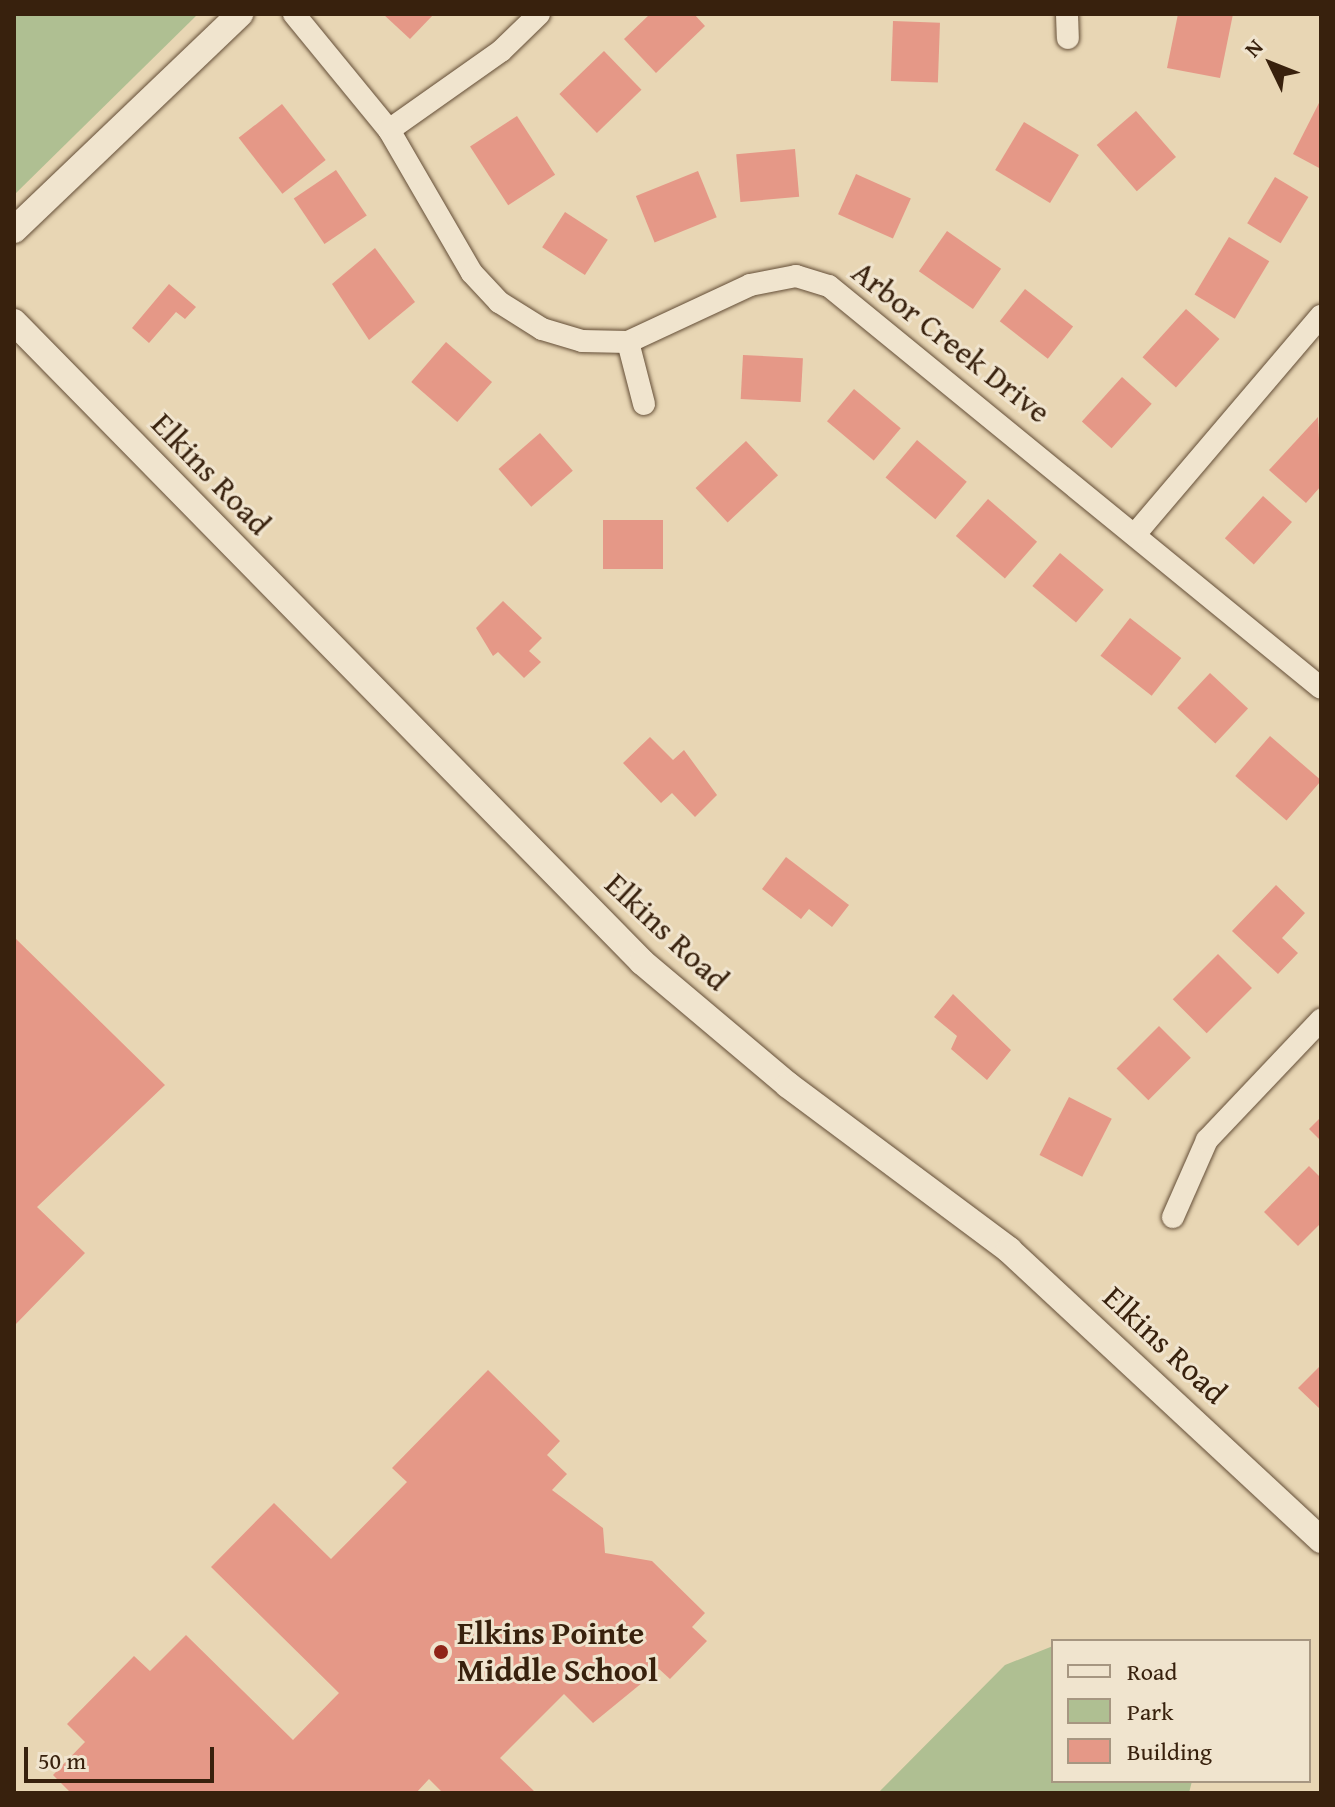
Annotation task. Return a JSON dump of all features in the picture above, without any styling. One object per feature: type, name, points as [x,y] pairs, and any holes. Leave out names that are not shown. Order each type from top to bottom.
[{"type":"street","points":[[14,230],[240,14]]},
{"type":"street","points":[[294,14],[389,130],[472,273],[499,302],[555,333],[628,342],[644,404]]},
{"type":"street","points":[[389,130],[501,51],[539,14]]},
{"type":"street","points":[[1067,14],[1068,38]]},
{"type":"street","name":"Arbor Creek Drive","points":[[628,342],[750,285],[796,276],[829,286],[1137,532],[1321,688]]},
{"type":"street","points":[[1137,532],[1321,316]]},
{"type":"street","name":"Elkins Road","points":[[14,322],[642,962],[788,1085],[1009,1250],[1321,1539]]},
{"type":"street","points":[[1173,1217],[1207,1140],[1321,1020]]},
{"type":"green space","points":[[14,14],[198,14],[14,195]]},
{"type":"green space","points":[[1051,1647],[1051,1783],[1192,1783],[1189,1793],[878,1793],[1005,1665]]},
{"type":"building","points":[[383,14],[434,14],[410,39]]},
{"type":"building","points":[[650,14],[694,14],[705,26],[656,73],[624,39]]},
{"type":"building","points":[[1178,14],[1233,14],[1220,78],[1167,68]]},
{"type":"building","points":[[893,21],[940,23],[938,83],[891,81]]},
{"type":"building","points":[[604,51],[642,90],[597,133],[559,94]]},
{"type":"building","points":[[1321,99],[1321,169],[1293,154]]},
{"type":"building","points":[[282,104],[326,160],[282,194],[239,138]]},
{"type":"building","points":[[1136,111],[1176,157],[1137,191],[1097,145]]},
{"type":"building","points":[[517,116],[555,175],[508,205],[470,146]]},
{"type":"building","points":[[1024,122],[1079,155],[1050,203],[995,170]]},
{"type":"building","points":[[795,149],[799,197],[740,202],[736,154]]},
{"type":"building","points":[[336,170],[367,216],[324,244],[294,199]]},
{"type":"building","points":[[698,171],[717,217],[655,242],[636,196]]},
{"type":"building","points":[[856,174],[911,198],[893,239],[838,214]]},
{"type":"building","points":[[1275,177],[1308,197],[1281,243],[1247,223]]},
{"type":"building","points":[[565,212],[608,240],[585,275],[542,247]]},
{"type":"building","points":[[947,231],[1001,269],[973,309],[919,271]]},
{"type":"building","points":[[1229,237],[1269,261],[1235,319],[1194,294]]},
{"type":"building","points":[[375,248],[415,302],[369,340],[332,284]]},
{"type":"building","points":[[169,284],[196,307],[185,319],[176,312],[149,343],[132,328]]},
{"type":"building","points":[[1025,289],[1073,327],[1048,359],[1000,321]]},
{"type":"building","points":[[1186,309],[1219,339],[1176,387],[1143,357]]},
{"type":"building","points":[[446,342],[492,382],[457,422],[411,382]]},
{"type":"building","points":[[743,355],[803,358],[801,402],[741,399]]},
{"type":"building","points":[[1122,377],[1152,404],[1112,448],[1082,422]]},
{"type":"building","points":[[854,389],[901,428],[874,460],[827,421]]},
{"type":"building","points":[[1318,417],[1321,486],[1306,503],[1269,470]]},
{"type":"building","points":[[540,433],[573,471],[531,507],[498,469]]},
{"type":"building","points":[[917,440],[967,482],[935,519],[886,478]]},
{"type":"building","points":[[746,441],[778,475],[728,522],[696,488]]},
{"type":"building","points":[[1263,496],[1292,522],[1254,564],[1225,538]]},
{"type":"building","points":[[988,499],[1037,542],[1005,579],[956,536]]},
{"type":"building","points":[[603,520],[663,520],[663,569],[603,569]]},
{"type":"building","points":[[1060,553],[1104,590],[1076,623],[1032,586]]},
{"type":"building","points":[[503,601],[542,638],[529,651],[541,662],[524,678],[498,652],[493,656],[476,628]]},
{"type":"building","points":[[1130,618],[1181,658],[1152,696],[1100,656]]},
{"type":"building","points":[[1210,673],[1248,708],[1215,744],[1177,708]]},
{"type":"building","points":[[1270,736],[1321,780],[1287,821],[1235,776]]},
{"type":"building","points":[[650,737],[673,760],[684,750],[717,795],[695,817],[672,793],[661,803],[623,763]]},
{"type":"building","points":[[786,857],[849,905],[832,927],[809,909],[801,919],[762,889]]},
{"type":"building","points":[[1276,885],[1305,913],[1282,938],[1298,953],[1278,974],[1232,931]]},
{"type":"building","points":[[14,937],[165,1085],[37,1207],[85,1253],[14,1326]]},
{"type":"building","points":[[1218,954],[1252,988],[1207,1033],[1173,999]]},
{"type":"building","points":[[953,994],[1011,1050],[987,1080],[951,1049],[957,1036],[934,1017]]},
{"type":"building","points":[[1159,1026],[1191,1058],[1148,1100],[1117,1068]]},
{"type":"building","points":[[1069,1097],[1112,1119],[1082,1177],[1039,1155]]},
{"type":"building","points":[[1321,1117],[1321,1141],[1309,1129]]},
{"type":"building","points":[[1309,1166],[1321,1178],[1321,1223],[1298,1246],[1264,1212]]},
{"type":"building","points":[[1321,1365],[1321,1410],[1298,1388]]},
{"type":"building","points":[[488,1370],[560,1441],[547,1455],[567,1474],[552,1490],[603,1528],[605,1553],[652,1561],[705,1613],[692,1627],[707,1641],[670,1679],[659,1669],[593,1723],[564,1694],[500,1758],[536,1793],[443,1793],[429,1779],[416,1793],[71,1793],[53,1775],[85,1742],[67,1724],[134,1656],[150,1671],[186,1635],[293,1740],[339,1693],[211,1567],[274,1503],[331,1559],[407,1482],[392,1468]]},
{"type":"place","name":"Elkins Pointe Middle School","points":[[441,1652]]}]
